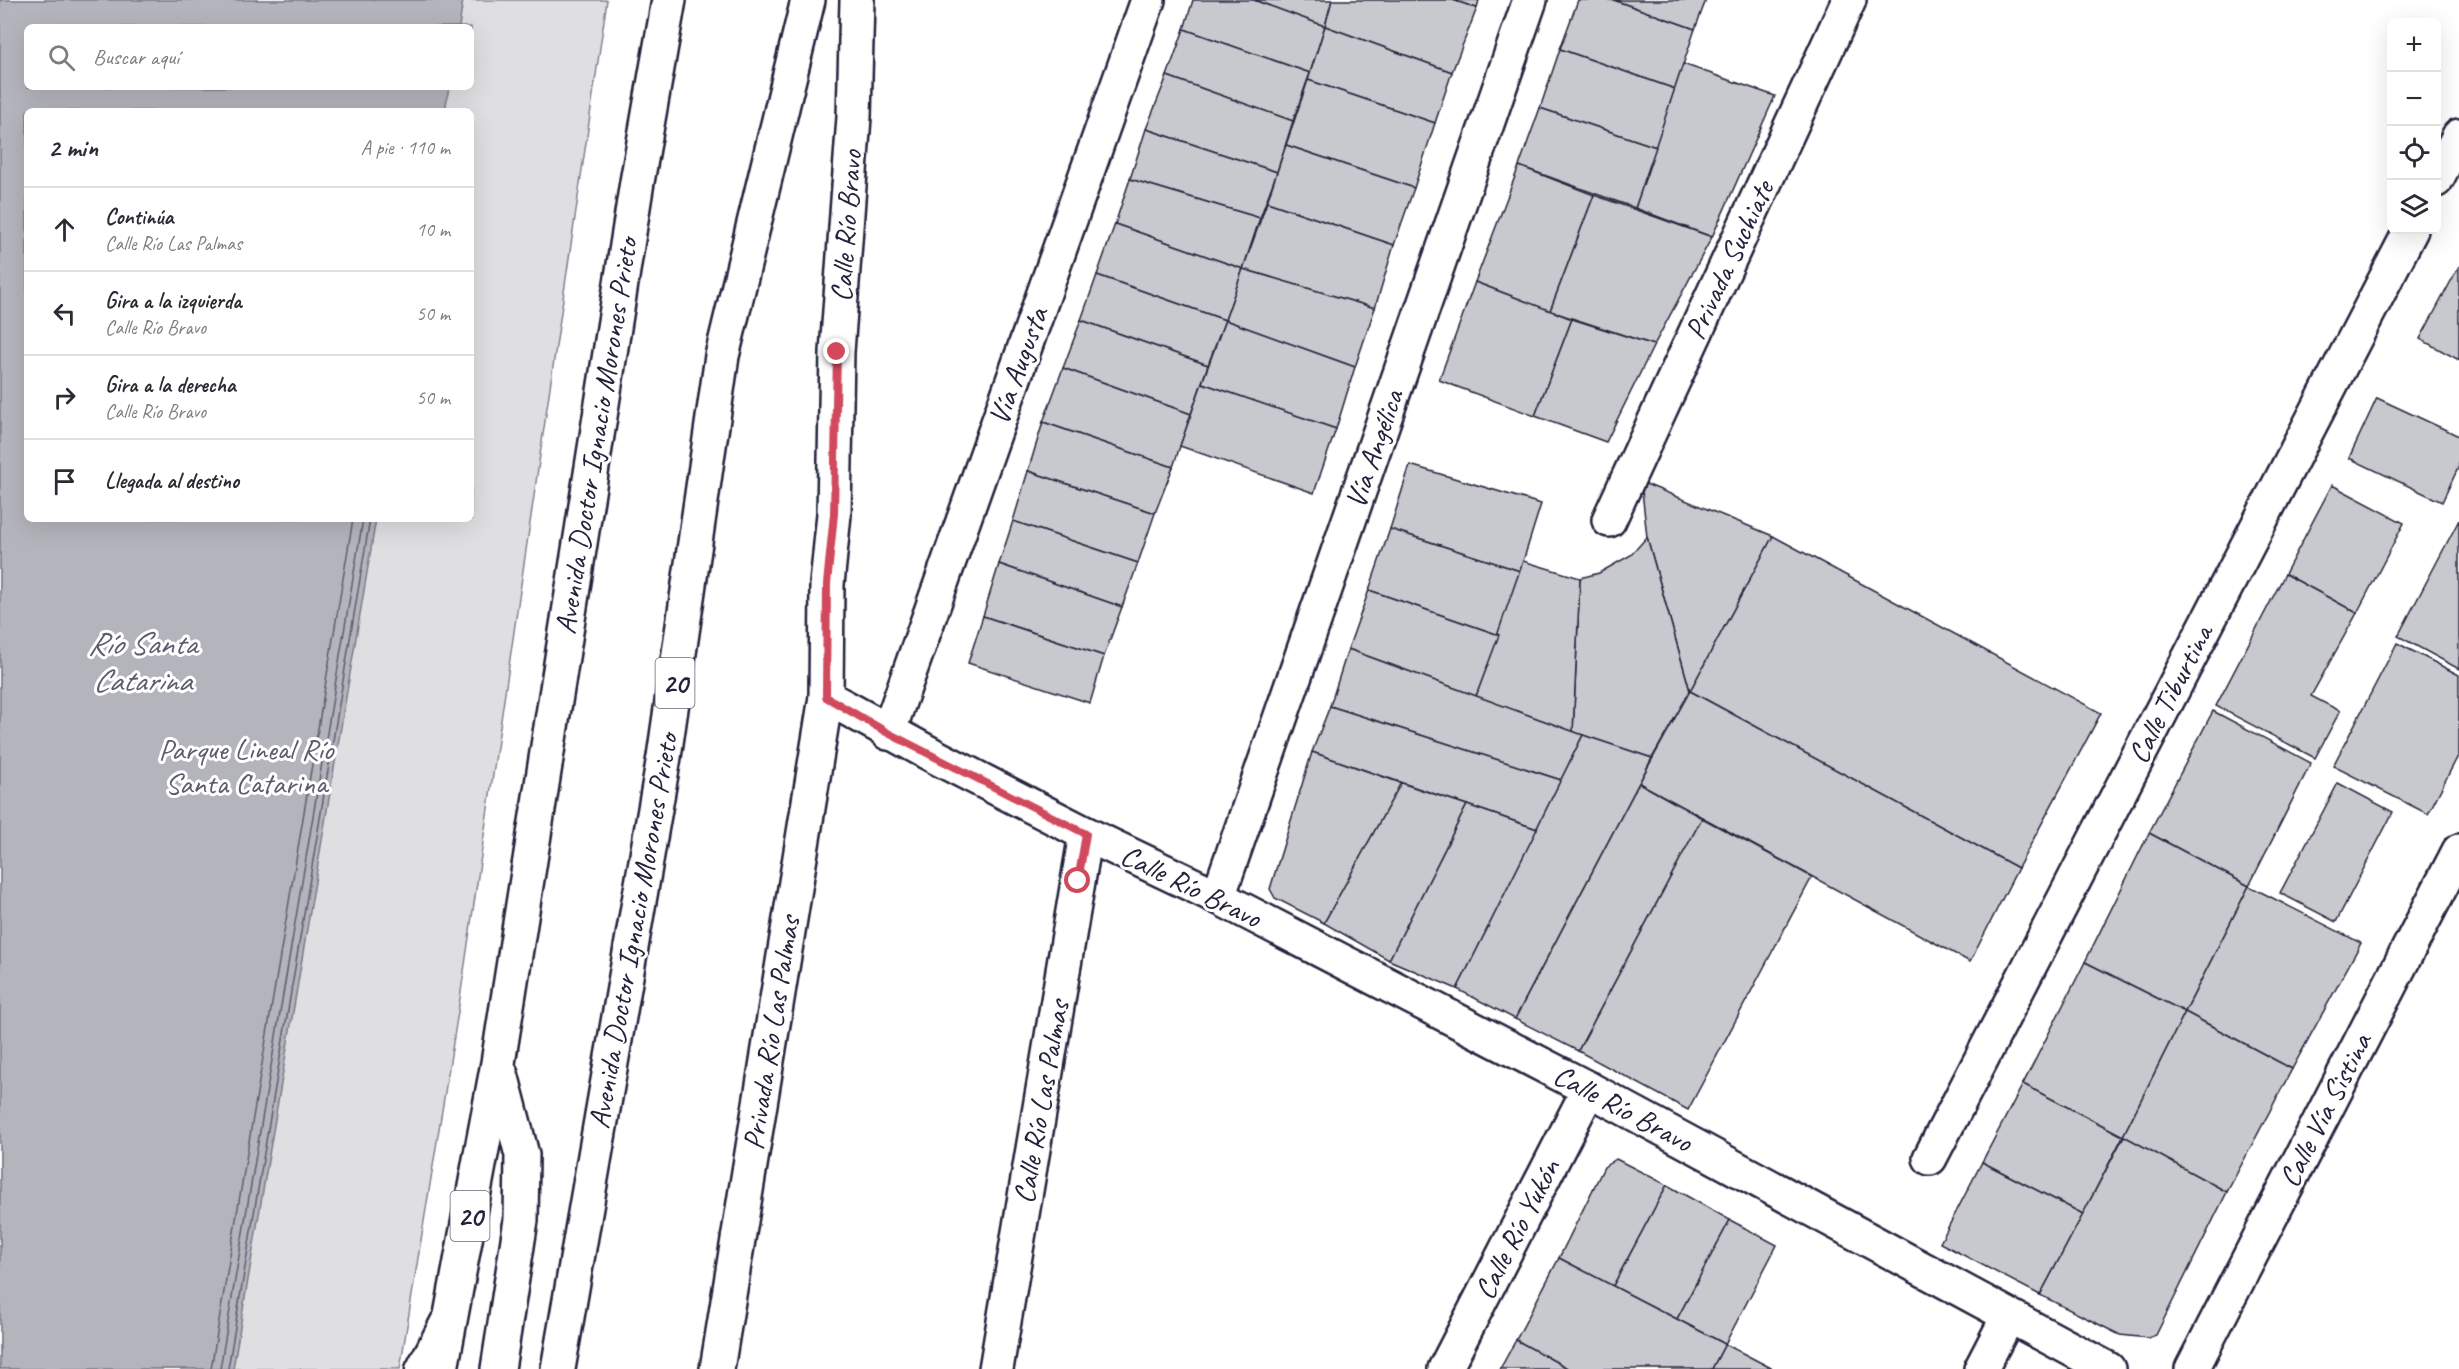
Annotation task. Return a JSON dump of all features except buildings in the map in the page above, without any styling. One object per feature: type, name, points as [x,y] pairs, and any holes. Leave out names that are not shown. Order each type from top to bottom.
[{"type":"street","name":"Avenida Doctor Ignacio Morones Prieto","points":[[441,1369],[498,1063],[631,218],[669,0]]},
{"type":"street","name":"Avenida Doctor Ignacio Morones Prieto","points":[[558,1369],[664,757],[722,356],[808,0]]},
{"type":"street","name":"Calle Río Bravo","points":[[857,0],[854,117],[837,352],[834,514],[827,584],[826,697],[888,733],[1086,834],[1218,897],[1589,1089],[2108,1369]]},
{"type":"street","name":"Vía Augusta","points":[[888,733],[1148,0]]},
{"type":"street","name":"Vía Angélica","points":[[1218,897],[1530,0]]},
{"type":"street","name":"Privada Suchiate","points":[[1609,520],[1849,0]]},
{"type":"street","points":[[2441,170],[2459,136]]},
{"type":"street","name":"Calle Tiburtina","points":[[1930,1158],[2409,234]]},
{"type":"street","name":"Privada Río Las Palmas","points":[[717,1369],[826,697]]},
{"type":"street","name":"Calle Río Las Palmas","points":[[996,1369],[1086,834]]},
{"type":"street","name":"Calle Vía Sistina","points":[[2192,1369],[2459,851]]},
{"type":"street","points":[[498,1063],[522,1155],[521,1220],[498,1369]]},
{"type":"street","name":"Calle Río Yukón","points":[[1445,1369],[1589,1089]]},
{"type":"street","points":[[1981,1369],[2008,1317]]},
{"type":"lane","points":[[417,1369],[455,1296]]},
{"type":"green space","name":"Parque Lineal Río Santa Catarina","points":[[0,0],[607,0],[458,1012],[400,1369],[0,1369]]},
{"type":"water","name":"Río Santa Catarina","points":[[0,0],[463,0],[459,24],[24,24],[24,90],[448,90],[446,108],[24,108],[24,522],[375,522],[233,1369],[0,1369]]},
{"type":"route","points":[[837,352],[834,514],[827,584],[826,697],[888,733],[1086,834],[1078,881]]}]
